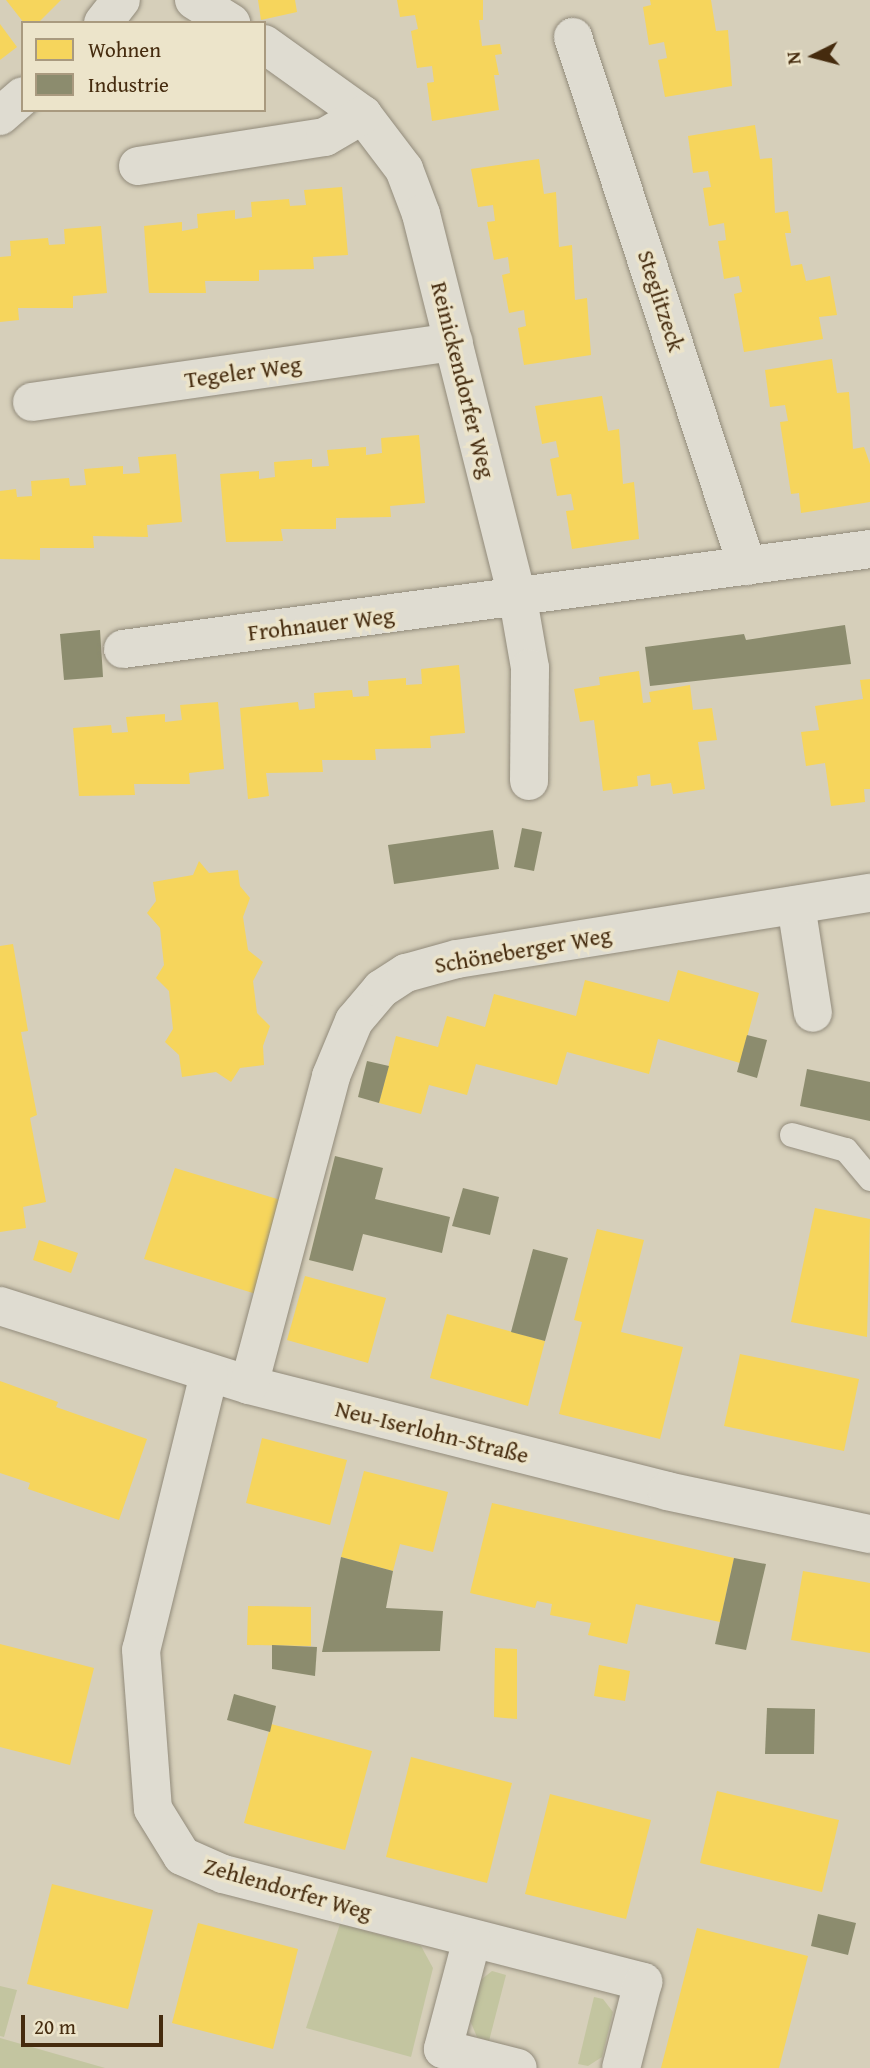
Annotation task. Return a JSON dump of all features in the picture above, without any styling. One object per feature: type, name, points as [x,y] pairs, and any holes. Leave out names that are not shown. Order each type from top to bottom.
[{"type":"street","points":[[105,21],[121,0]]},
{"type":"street","points":[[194,0],[228,21]]},
{"type":"street","name":"Steglitzeck","points":[[573,37],[747,566]]},
{"type":"street","name":"Reinickendorfer Weg","points":[[266,45],[322,81],[363,115],[404,169],[454,342],[518,599],[530,668],[528,781]]},
{"type":"street","points":[[0,116],[21,98]]},
{"type":"street","points":[[138,166],[325,137],[363,115]]},
{"type":"street","name":"Tegeler Weg","points":[[32,402],[454,342]]},
{"type":"street","points":[[518,599],[870,549]]},
{"type":"street","name":"Frohnauer Weg","points":[[123,649],[518,599]]},
{"type":"street","name":"Schöneberger Weg","points":[[249,1385],[331,1076],[355,1021],[381,989],[406,973],[457,959],[870,894]]},
{"type":"street","points":[[796,905],[813,1013]]},
{"type":"street","name":"Neu-Iserlohn-Straße","points":[[0,1306],[249,1385],[667,1491],[870,1534]]},
{"type":"street","name":"Zehlendorfer Weg","points":[[209,1374],[141,1650],[153,1810],[182,1856],[223,1874],[643,1982],[621,2068]]},
{"type":"street","points":[[472,1939],[443,2049],[518,2068]]},
{"type":"lane","points":[[792,1135],[846,1150],[870,1179]]},
{"type":"green space","points":[[340,1924],[421,1946],[433,1968],[411,2057],[306,2028]]},
{"type":"green space","points":[[492,1971],[506,1975],[489,2041],[477,2037],[469,2018],[477,1983]]},
{"type":"green space","points":[[0,1986],[17,1990],[4,2037],[0,2036]]},
{"type":"green space","points":[[594,1997],[603,1999],[613,2012],[602,2057],[588,2066],[578,2064]]},
{"type":"green space","points":[[0,2038],[105,2068],[0,2068]]},
{"type":"building: Wohnen","points":[[6,0],[61,0],[40,21],[22,21]]},
{"type":"building: Wohnen","points":[[258,0],[295,0],[297,12],[261,20]]},
{"type":"building: Wohnen","points":[[397,0],[483,0],[483,20],[479,20],[482,46],[500,44],[502,54],[495,55],[499,75],[494,75],[499,110],[432,121],[427,83],[434,82],[432,66],[417,68],[411,31],[418,29],[415,15],[400,17]]},
{"type":"building: Wohnen","points":[[650,0],[711,0],[716,31],[728,30],[732,86],[665,97],[658,60],[667,58],[664,42],[649,45],[643,7],[651,5]]},
{"type":"building: Wohnen","points":[[0,24],[17,47],[0,60]]},
{"type":"building: Wohnen","points":[[755,125],[760,159],[772,158],[775,213],[788,211],[791,233],[785,233],[791,266],[802,264],[806,281],[830,276],[837,315],[819,317],[823,339],[744,352],[734,294],[742,292],[739,276],[724,279],[718,241],[726,240],[724,223],[709,226],[703,188],[711,187],[708,171],[693,173],[688,136]]},
{"type":"building: Wohnen","points":[[539,159],[544,194],[556,192],[559,247],[572,245],[575,300],[587,298],[591,355],[524,365],[518,328],[526,326],[524,310],[509,313],[502,275],[510,273],[508,257],[494,260],[487,222],[495,221],[493,205],[478,207],[471,169]]},
{"type":"building: Wohnen","points":[[342,187],[348,255],[313,257],[314,269],[259,270],[259,281],[205,281],[206,293],[149,293],[144,226],[182,222],[182,231],[198,228],[197,214],[235,210],[235,219],[252,217],[251,202],[289,199],[290,206],[306,205],[304,190]]},
{"type":"building: Wohnen","points":[[101,226],[107,293],[73,296],[73,308],[18,308],[19,320],[0,322],[0,257],[11,256],[10,241],[48,238],[49,245],[65,244],[64,229]]},
{"type":"building: Wohnen","points":[[832,359],[837,393],[849,392],[853,449],[864,447],[870,464],[870,502],[801,513],[799,493],[791,494],[780,422],[788,421],[785,405],[770,407],[765,370]]},
{"type":"building: Wohnen","points":[[602,396],[608,431],[619,429],[623,484],[634,482],[639,539],[572,549],[566,511],[574,510],[571,494],[557,496],[550,459],[559,457],[556,441],[542,444],[535,406]]},
{"type":"building: Wohnen","points":[[419,435],[425,503],[390,506],[391,517],[336,518],[336,529],[281,529],[283,541],[226,542],[220,474],[259,471],[259,479],[275,477],[274,462],[312,459],[312,467],[329,466],[327,450],[366,447],[366,455],[382,453],[381,438]]},
{"type":"building: Wohnen","points":[[176,454],[182,522],[147,525],[148,537],[93,536],[94,548],[40,548],[40,560],[0,559],[0,491],[16,489],[17,497],[32,496],[31,481],[69,478],[70,486],[86,485],[84,469],[123,466],[123,474],[140,473],[138,457]]},
{"type":"building: Wohnen","points":[[459,665],[465,733],[430,736],[431,748],[375,749],[376,760],[322,760],[323,772],[266,773],[269,796],[248,799],[240,708],[298,702],[299,710],[315,708],[314,693],[352,690],[353,697],[369,696],[368,681],[406,678],[406,685],[422,684],[421,669]]},
{"type":"building: Wohnen","points":[[639,671],[643,703],[651,702],[649,692],[690,685],[693,710],[712,708],[717,740],[698,742],[705,789],[673,794],[671,783],[651,786],[650,774],[637,776],[638,786],[603,791],[594,720],[580,722],[574,689],[600,685],[599,677]]},
{"type":"building: Wohnen","points":[[870,679],[870,789],[864,789],[865,802],[831,806],[825,763],[806,766],[801,732],[819,730],[815,706],[863,699],[860,680]]},
{"type":"building: Wohnen","points":[[218,702],[224,769],[189,773],[190,784],[134,784],[135,795],[79,796],[73,728],[111,725],[112,733],[128,732],[126,717],[165,714],[165,722],[182,720],[180,705]]},
{"type":"building: Wohnen","points":[[199,861],[209,873],[238,870],[240,886],[250,898],[243,917],[248,950],[263,962],[253,981],[257,1013],[270,1026],[263,1046],[264,1065],[240,1068],[231,1082],[216,1072],[182,1077],[179,1055],[165,1042],[173,1029],[169,991],[156,978],[164,965],[160,928],[147,913],[156,901],[153,882],[193,875]]},
{"type":"building: Wohnen","points":[[13,944],[28,1031],[21,1032],[37,1115],[30,1118],[46,1202],[23,1207],[26,1228],[0,1232],[0,946]]},
{"type":"building: Wohnen","points":[[678,970],[759,993],[740,1063],[658,1039],[649,1074],[567,1052],[557,1085],[476,1064],[467,1095],[429,1085],[421,1114],[379,1103],[396,1036],[438,1047],[447,1016],[485,1027],[494,994],[576,1016],[585,980],[669,1002]]},
{"type":"building: Wohnen","points":[[175,1168],[284,1201],[256,1294],[144,1259]]},
{"type":"building: Wohnen","points":[[815,1208],[870,1219],[867,1337],[791,1322]]},
{"type":"building: Wohnen","points":[[597,1229],[644,1240],[621,1332],[683,1347],[660,1439],[559,1414],[582,1322],[574,1320]]},
{"type":"building: Wohnen","points":[[39,1240],[78,1253],[71,1273],[33,1260]]},
{"type":"building: Wohnen","points":[[305,1276],[386,1298],[368,1363],[287,1340]]},
{"type":"building: Wohnen","points":[[447,1314],[545,1341],[528,1406],[430,1378]]},
{"type":"building: Wohnen","points":[[740,1354],[859,1379],[844,1451],[724,1426]]},
{"type":"building: Wohnen","points":[[0,1381],[58,1402],[56,1407],[147,1439],[119,1520],[28,1489],[30,1483],[0,1473]]},
{"type":"building: Wohnen","points":[[262,1438],[347,1460],[330,1525],[246,1503]]},
{"type":"building: Wohnen","points":[[364,1471],[448,1492],[433,1552],[400,1544],[393,1571],[341,1557]]},
{"type":"building: Wohnen","points":[[492,1503],[734,1558],[720,1622],[636,1604],[627,1644],[588,1635],[591,1623],[550,1615],[552,1604],[537,1601],[535,1608],[470,1593]]},
{"type":"building: Wohnen","points":[[803,1571],[870,1583],[870,1653],[791,1640]]},
{"type":"building: Wohnen","points":[[248,1606],[311,1607],[311,1646],[247,1645]]},
{"type":"building: Wohnen","points":[[0,1644],[94,1668],[70,1765],[0,1747]]},
{"type":"building: Wohnen","points":[[495,1648],[517,1649],[517,1719],[494,1717]]},
{"type":"building: Wohnen","points":[[599,1665],[630,1671],[625,1701],[594,1696]]},
{"type":"building: Wohnen","points":[[271,1724],[372,1751],[345,1850],[244,1823]]},
{"type":"building: Wohnen","points":[[411,1757],[512,1783],[487,1883],[386,1857]]},
{"type":"building: Wohnen","points":[[717,1791],[839,1820],[822,1892],[700,1863]]},
{"type":"building: Wohnen","points":[[550,1794],[651,1820],[626,1919],[525,1894]]},
{"type":"building: Wohnen","points":[[52,1884],[153,1910],[128,2009],[27,1984]]},
{"type":"building: Wohnen","points":[[198,1923],[298,1949],[273,2049],[172,2023]]},
{"type":"building: Wohnen","points":[[697,1928],[808,1956],[779,2068],[661,2068]]},
{"type":"building: Industrie","points":[[845,625],[851,664],[650,686],[645,647],[744,634],[746,640]]},
{"type":"building: Industrie","points":[[100,630],[103,677],[64,680],[60,634]]},
{"type":"building: Industrie","points":[[522,828],[542,832],[534,871],[514,867]]},
{"type":"building: Industrie","points":[[493,830],[499,869],[394,884],[388,845]]},
{"type":"building: Industrie","points":[[747,1035],[767,1040],[757,1078],[737,1072]]},
{"type":"building: Industrie","points":[[367,1061],[389,1066],[379,1103],[358,1097]]},
{"type":"building: Industrie","points":[[807,1069],[870,1082],[870,1121],[800,1106]]},
{"type":"building: Industrie","points":[[335,1156],[383,1168],[375,1199],[450,1217],[442,1253],[363,1234],[353,1271],[309,1260]]},
{"type":"building: Industrie","points":[[463,1188],[499,1197],[490,1235],[452,1226]]},
{"type":"building: Industrie","points":[[533,1249],[568,1258],[545,1341],[511,1332]]},
{"type":"building: Industrie","points":[[341,1557],[393,1571],[386,1608],[443,1611],[440,1651],[322,1652]]},
{"type":"building: Industrie","points":[[734,1558],[766,1564],[746,1650],[715,1644]]},
{"type":"building: Industrie","points":[[272,1645],[317,1647],[315,1676],[272,1669]]},
{"type":"building: Industrie","points":[[234,1694],[276,1706],[270,1732],[227,1720]]},
{"type":"building: Industrie","points":[[767,1708],[815,1709],[814,1754],[765,1754]]},
{"type":"building: Industrie","points":[[818,1914],[856,1923],[848,1955],[811,1946]]}]
